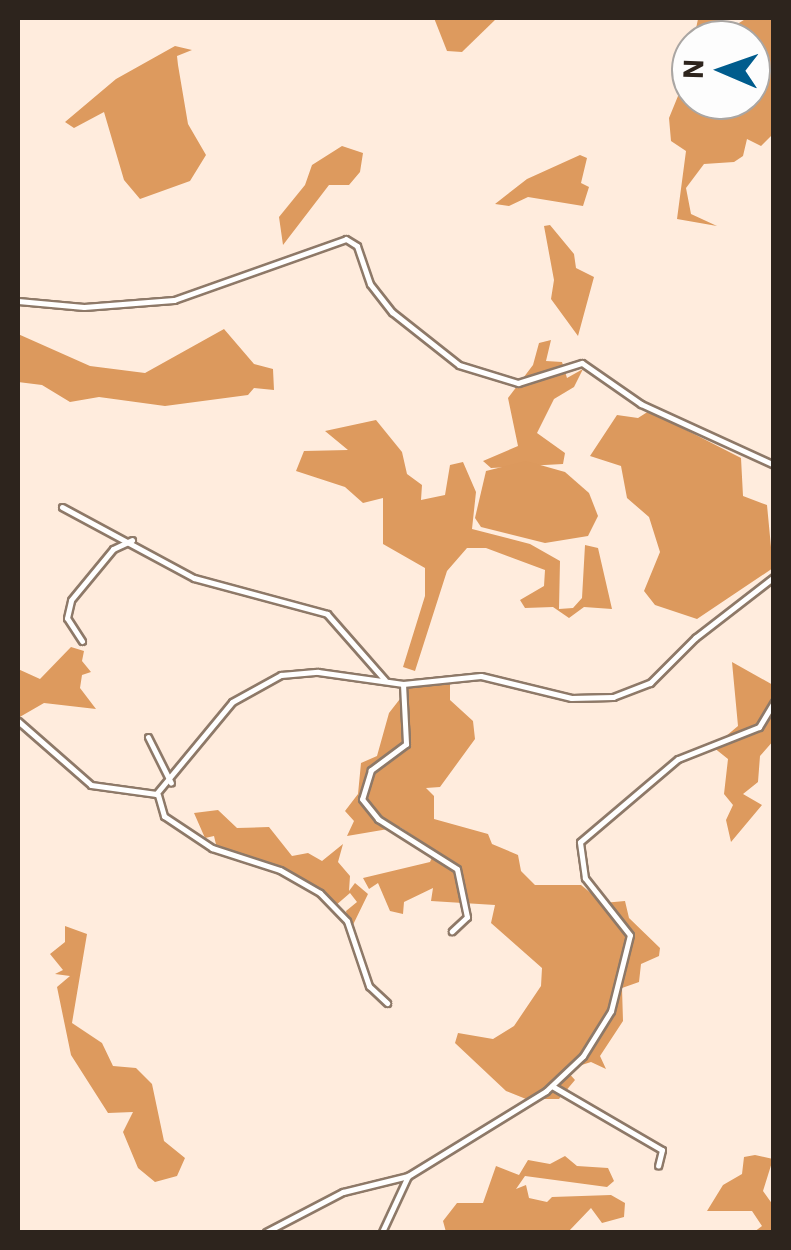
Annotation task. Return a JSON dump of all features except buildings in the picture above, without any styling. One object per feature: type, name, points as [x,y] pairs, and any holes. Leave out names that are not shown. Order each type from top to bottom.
[{"type":"street","points":[[18,302],[84,306],[174,300],[346,239],[358,246],[370,284],[392,312],[459,365],[518,383],[582,363],[641,404],[774,465]]},
{"type":"street","points":[[62,507],[132,540],[194,578],[327,614],[386,683]]},
{"type":"street","points":[[82,641],[68,618],[71,600],[113,549],[132,540]]},
{"type":"street","points":[[18,721],[91,785],[158,794],[172,783],[232,702],[266,681],[301,671],[403,684],[481,676],[584,700],[634,692],[774,577]]},
{"type":"street","points":[[403,684],[406,744],[371,770],[362,800],[378,818],[458,869],[467,918],[452,932]]},
{"type":"street","points":[[266,1232],[343,1192],[408,1176],[552,1086],[583,1056],[611,1011],[630,950],[625,924],[580,867],[580,842],[678,759],[759,727],[774,702]]},
{"type":"street","points":[[148,737],[172,783]]},
{"type":"street","points":[[158,794],[164,816],[212,848],[280,870],[339,910],[369,986],[387,1003]]},
{"type":"street","points":[[552,1086],[662,1150],[658,1166]]},
{"type":"street","points":[[382,1232],[408,1176]]},
{"type":"shaded area","points":[[434,18],[497,18],[462,52],[447,51]]},
{"type":"shaded area","points":[[773,18],[774,133],[761,146],[747,139],[743,156],[734,162],[704,164],[686,188],[691,214],[717,226],[677,219],[686,151],[671,141],[669,118],[671,113],[671,120],[771,120],[771,20],[744,20]]},
{"type":"shaded area","points":[[175,46],[192,50],[177,56],[178,65],[188,124],[206,155],[190,181],[140,199],[124,180],[104,112],[74,128],[65,122],[116,79]]},
{"type":"shaded area","points":[[342,146],[363,153],[360,172],[349,185],[329,185],[283,245],[279,217],[305,185],[312,165]]},
{"type":"shaded area","points":[[580,155],[587,158],[581,183],[589,187],[583,206],[528,197],[509,206],[495,204],[527,179]]},
{"type":"shaded area","points":[[550,225],[574,254],[576,268],[594,277],[578,336],[551,299],[554,280],[544,226]]},
{"type":"shaded area","points":[[224,329],[254,364],[273,369],[274,390],[254,388],[248,395],[165,406],[99,397],[70,402],[42,385],[18,382],[18,334],[90,366],[145,373]]},
{"type":"shaded area","points":[[551,340],[546,361],[562,362],[567,378],[583,369],[574,387],[554,399],[537,433],[565,453],[563,464],[491,468],[483,461],[518,446],[508,398],[533,365],[539,343]]},
{"type":"shaded area","points":[[649,411],[741,458],[743,496],[767,505],[773,568],[697,619],[655,605],[644,591],[660,552],[649,517],[627,498],[621,466],[590,456],[617,415],[638,418]]},
{"type":"shaded area","points":[[376,420],[402,452],[407,474],[422,485],[421,500],[445,495],[450,465],[463,462],[476,492],[472,529],[530,544],[560,561],[559,609],[573,608],[582,598],[585,545],[598,548],[612,609],[584,607],[569,618],[553,607],[525,608],[520,600],[544,586],[545,570],[486,548],[467,548],[447,571],[415,671],[403,667],[425,596],[425,568],[383,544],[383,498],[363,503],[345,487],[296,471],[304,451],[348,450],[325,431]]},
{"type":"shaded area","points":[[526,461],[565,472],[589,493],[598,516],[588,536],[545,543],[481,527],[475,518],[486,471]]},
{"type":"shaded area","points":[[71,647],[84,651],[82,661],[91,672],[82,675],[80,688],[96,709],[44,703],[18,718],[18,669],[40,679]]},
{"type":"shaded area","points":[[732,662],[773,685],[774,740],[760,756],[758,782],[743,794],[762,805],[731,842],[726,820],[733,805],[724,794],[728,759],[713,747],[738,726]]},
{"type":"shaded area","points":[[450,682],[450,700],[473,721],[475,739],[440,787],[426,788],[434,796],[434,819],[488,834],[492,844],[518,855],[521,871],[535,885],[581,885],[603,903],[625,901],[629,918],[660,948],[659,956],[641,964],[639,982],[622,988],[623,1021],[600,1056],[606,1069],[591,1062],[566,1070],[575,1080],[559,1099],[541,1099],[544,1090],[531,1101],[506,1091],[455,1043],[458,1033],[493,1039],[514,1026],[541,986],[542,968],[491,923],[495,905],[431,901],[433,888],[404,902],[403,914],[390,911],[378,883],[369,889],[363,878],[430,862],[435,851],[400,827],[347,836],[354,821],[345,811],[358,794],[361,763],[377,756],[389,713],[410,686]]},
{"type":"shaded area","points":[[218,810],[237,828],[269,827],[292,856],[308,853],[322,861],[343,844],[338,862],[350,876],[349,891],[355,883],[368,894],[350,931],[346,911],[357,902],[350,893],[335,906],[298,877],[218,853],[214,836],[205,838],[194,813]]},
{"type":"shaded area","points":[[65,926],[87,934],[72,1023],[102,1043],[113,1066],[136,1068],[152,1084],[164,1141],[185,1158],[177,1176],[155,1182],[138,1168],[123,1132],[133,1112],[108,1113],[71,1055],[57,987],[70,976],[55,974],[63,970],[50,954],[65,942]]},
{"type":"shaded area","points":[[565,1156],[577,1166],[608,1168],[614,1181],[607,1187],[525,1176],[516,1189],[526,1185],[529,1198],[547,1202],[552,1197],[611,1195],[625,1203],[624,1217],[602,1223],[591,1208],[569,1231],[446,1232],[443,1221],[457,1203],[483,1203],[496,1166],[519,1175],[528,1160],[550,1164]]},
{"type":"shaded area","points":[[744,1157],[773,1159],[763,1191],[773,1205],[773,1232],[754,1232],[762,1226],[752,1211],[707,1211],[723,1185],[742,1174]]}]
